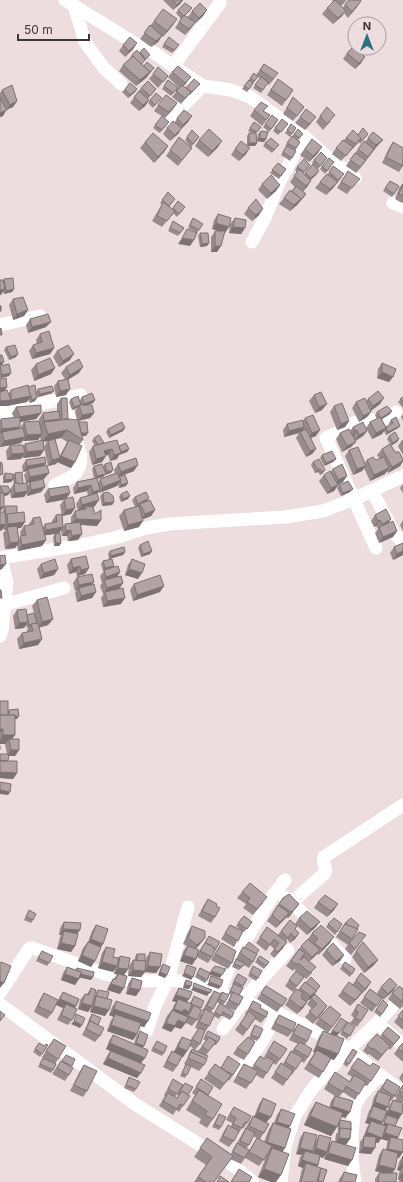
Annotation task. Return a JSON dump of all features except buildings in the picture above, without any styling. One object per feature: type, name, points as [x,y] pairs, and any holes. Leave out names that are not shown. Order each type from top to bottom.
[{"type":"street","points":[[70,3],[136,44],[153,52],[203,86],[231,90],[250,97],[304,136],[354,178]]},
{"type":"street","points":[[70,3],[85,42],[104,68],[121,84]]},
{"type":"street","points":[[173,66],[220,3]]},
{"type":"street","points":[[170,120],[203,86]]},
{"type":"street","points":[[252,242],[264,222],[278,185],[304,136]]},
{"type":"street","points":[[0,325],[40,316]]},
{"type":"street","points":[[0,413],[81,395]]},
{"type":"street","points":[[55,485],[76,474],[81,465],[81,456],[64,399]]},
{"type":"street","points":[[376,548],[326,438],[348,428],[355,422],[370,419],[379,422],[396,412]]},
{"type":"street","points":[[0,636],[2,630],[2,606],[7,582],[1,558],[81,545],[118,537],[146,528],[169,524],[285,517],[323,511],[354,499],[403,476]]},
{"type":"street","points":[[371,490],[394,533],[401,540]]},
{"type":"street","points":[[2,606],[64,588]]},
{"type":"street","points":[[292,902],[325,872],[326,868],[323,862],[324,857],[403,805]]},
{"type":"street","points":[[219,993],[231,962],[275,892],[285,880]]},
{"type":"street","points":[[275,892],[292,902],[345,959]]},
{"type":"street","points":[[147,1031],[155,1006],[168,980],[188,907]]},
{"type":"street","points":[[0,993],[30,948],[127,980],[168,980],[188,982],[277,1013],[305,1026],[349,1049],[398,1089]]},
{"type":"street","points":[[223,1029],[242,1001],[288,950]]},
{"type":"street","points":[[0,1004],[135,1104],[235,1167],[252,1182]]},
{"type":"street","points":[[281,1182],[285,1147],[295,1116],[310,1092],[349,1049],[392,1007]]},
{"type":"street","points":[[238,1070],[252,1056],[277,1013]]},
{"type":"street","points":[[377,1023],[403,1046]]},
{"type":"street","points":[[355,1182],[352,1159],[352,1136],[355,1105],[362,1094],[380,1075]]}]
